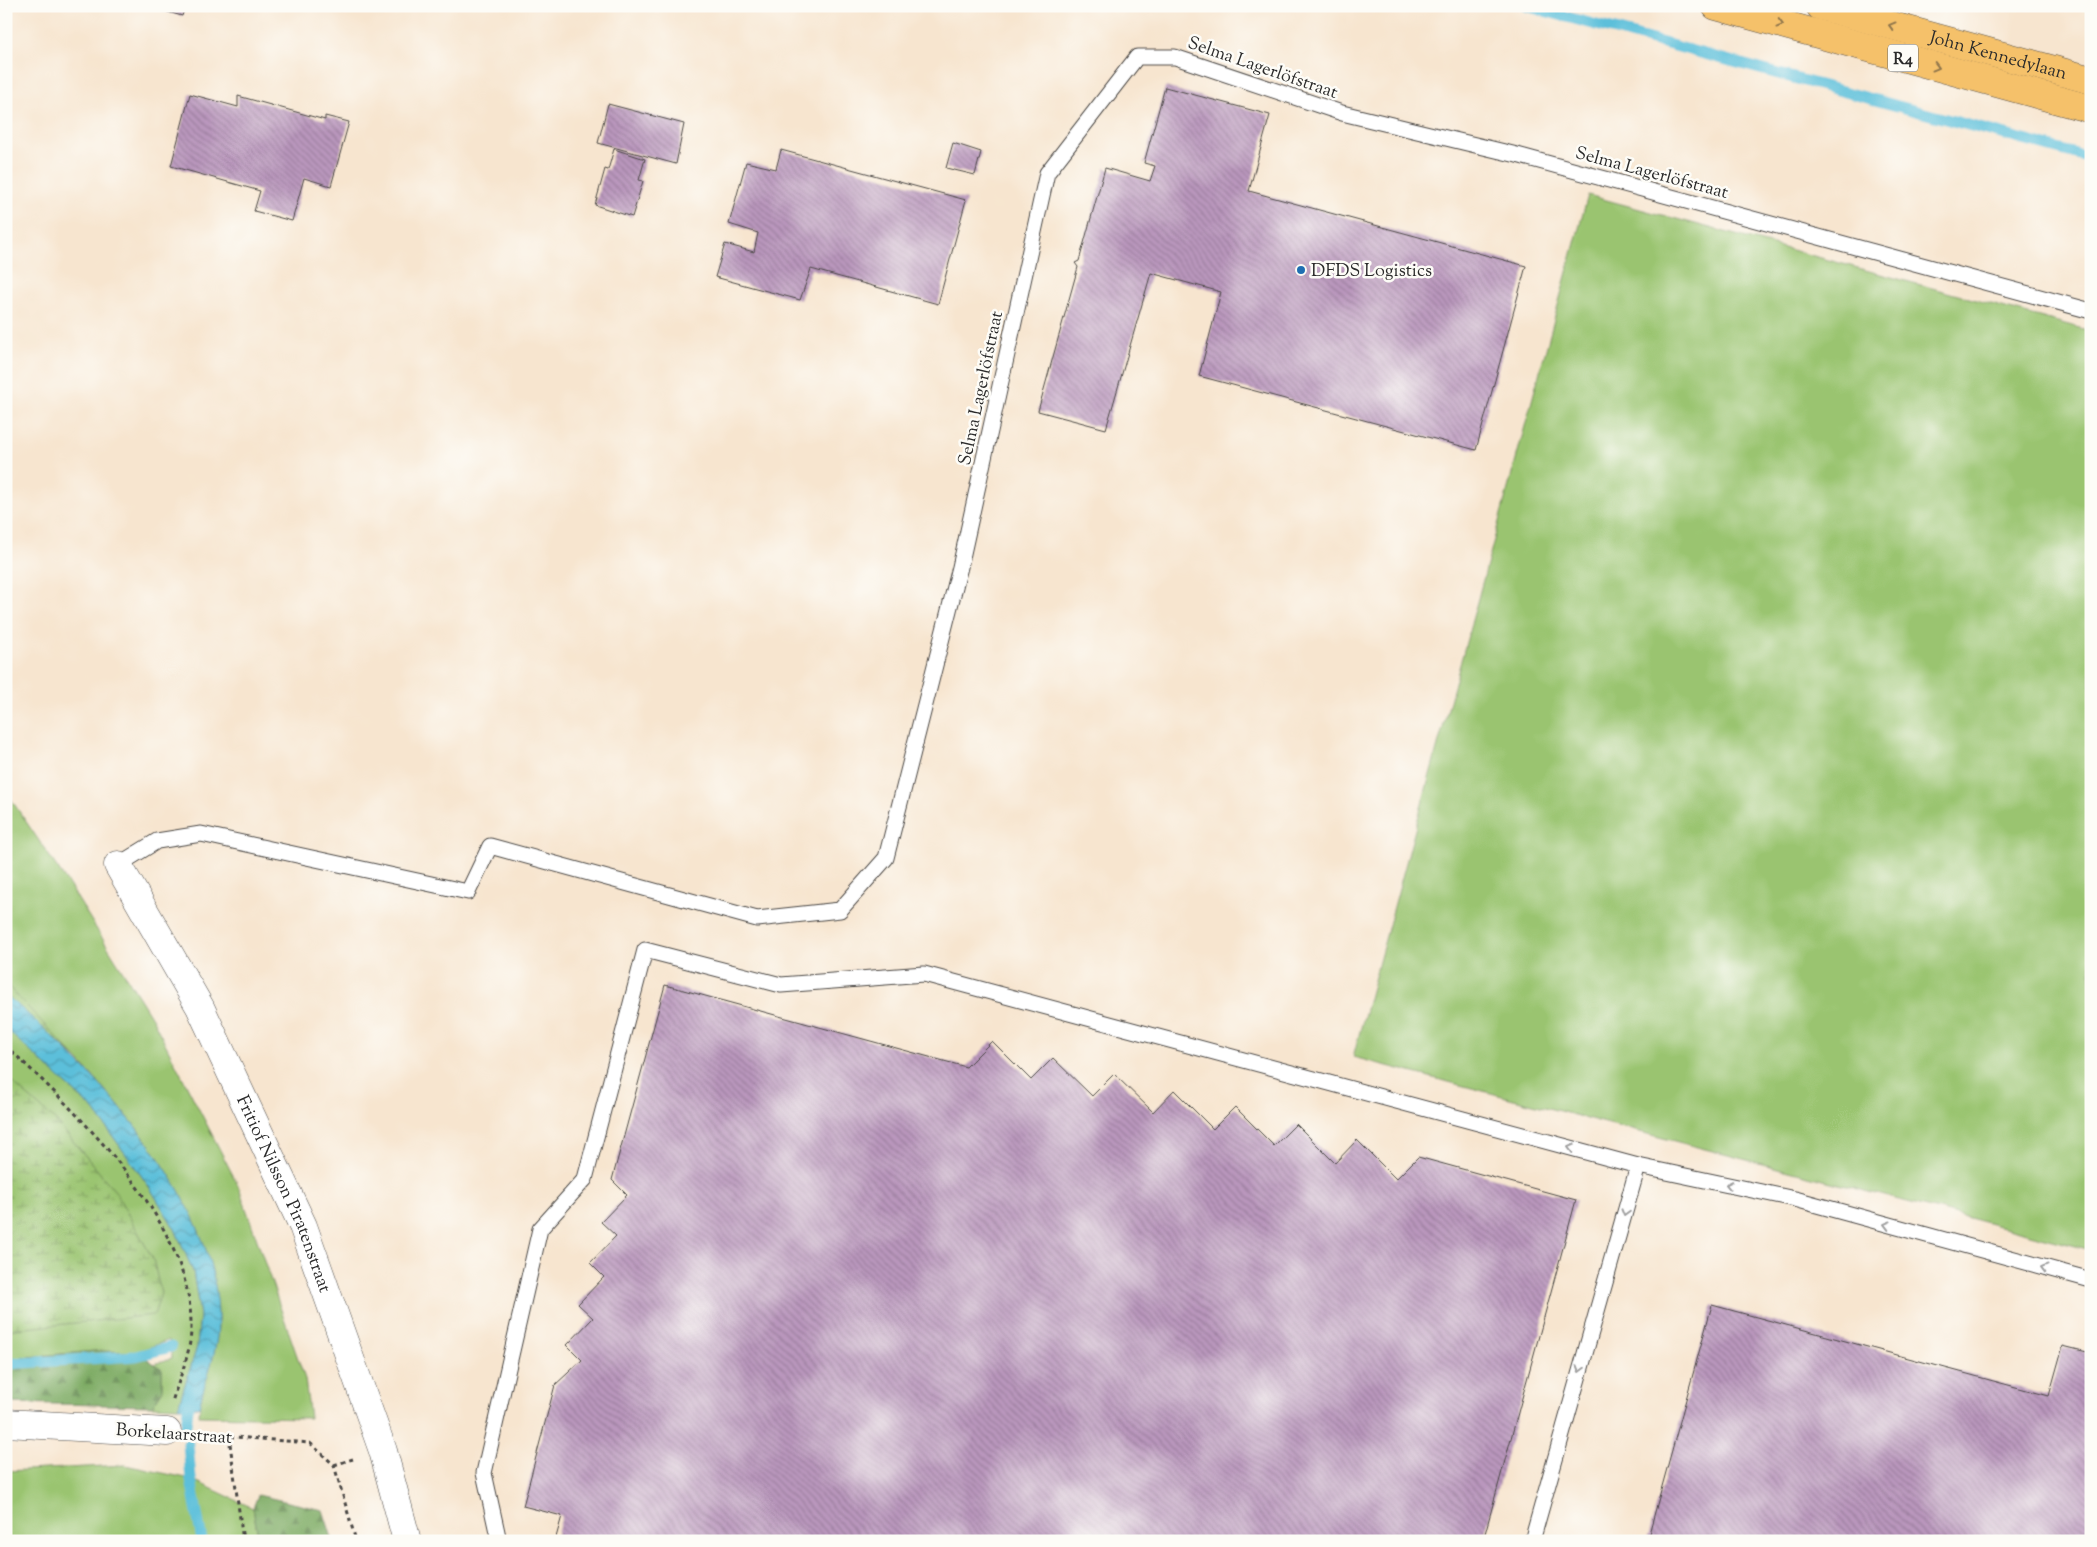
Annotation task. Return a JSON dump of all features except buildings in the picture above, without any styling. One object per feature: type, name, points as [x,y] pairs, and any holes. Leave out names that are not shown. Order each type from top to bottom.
[{"type":"highway","name":"John Kennedylaan","points":[[1716,6],[2091,109]]},
{"type":"highway","name":"John Kennedylaan","points":[[1820,6],[2091,80]]},
{"type":"street","name":"Fritiof Nilsson Piratenstraat","points":[[118,865],[200,1007],[303,1226],[383,1451],[407,1541]]},
{"type":"street","name":"Borkelaarstraat","points":[[6,1423],[167,1432]]},
{"type":"lane","name":"Selma Lagerlöfstraat","points":[[118,865],[158,841],[201,834],[468,892],[490,846],[757,918],[840,910],[886,858],[960,567],[1047,173],[1137,57],[1175,57],[1342,114],[1517,155],[2091,312]]},
{"type":"lane","points":[[499,1541],[484,1473],[540,1229],[585,1179],[645,950],[781,985],[924,974],[1638,1166],[1795,1200],[2091,1280]]},
{"type":"lane","points":[[1532,1541],[1638,1166]]},
{"type":"path","points":[[6,1046],[75,1111],[105,1146],[128,1174],[168,1240],[189,1300],[191,1329],[187,1356],[169,1412],[167,1432]]},
{"type":"path","name":"Borkelaarstraat","points":[[167,1432],[310,1443],[334,1465],[356,1541]]},
{"type":"path","points":[[229,1436],[243,1541]]},
{"type":"green space","points":[[1588,195],[2091,331],[2091,1250],[1353,1057]]},
{"type":"green space","points":[[6,792],[71,888],[152,1018],[238,1185],[305,1379],[310,1418],[199,1416],[202,1393],[215,1345],[218,1320],[214,1283],[204,1247],[190,1212],[172,1178],[150,1146],[102,1086],[69,1051],[6,995]]},
{"type":"green space","points":[[6,984],[76,1058],[6,995]]},
{"type":"green space","points":[[6,1029],[94,1110],[150,1188],[175,1229],[193,1271],[200,1315],[197,1347],[178,1407],[152,1406],[162,1391],[162,1369],[154,1364],[172,1358],[169,1340],[137,1352],[95,1351],[6,1359]]},
{"type":"green space","points":[[6,1077],[56,1121],[115,1191],[153,1259],[161,1293],[154,1315],[6,1330]]},
{"type":"green space","points":[[95,1351],[137,1352],[162,1369],[162,1391],[152,1406],[6,1403],[6,1359]]},
{"type":"green space","points":[[125,1465],[191,1479],[253,1508],[259,1541],[6,1541],[6,1471]]},
{"type":"green space","points":[[258,1495],[323,1510],[333,1541],[259,1541],[253,1508]]},
{"type":"water","points":[[6,995],[77,1060],[113,1099],[146,1141],[175,1185],[199,1230],[213,1276],[218,1323],[214,1355],[199,1407],[178,1407],[197,1347],[200,1315],[193,1271],[175,1229],[150,1188],[94,1110],[6,1029]]},
{"type":"waterway","points":[[1526,6],[2091,158]]},
{"type":"waterway","points":[[6,1364],[136,1356],[171,1347]]},
{"type":"waterway","points":[[186,1425],[190,1394]]},
{"type":"waterway","points":[[188,1444],[191,1479],[202,1541]]},
{"type":"place","name":"DFDS Logistics","points":[[1301,270]]}]
